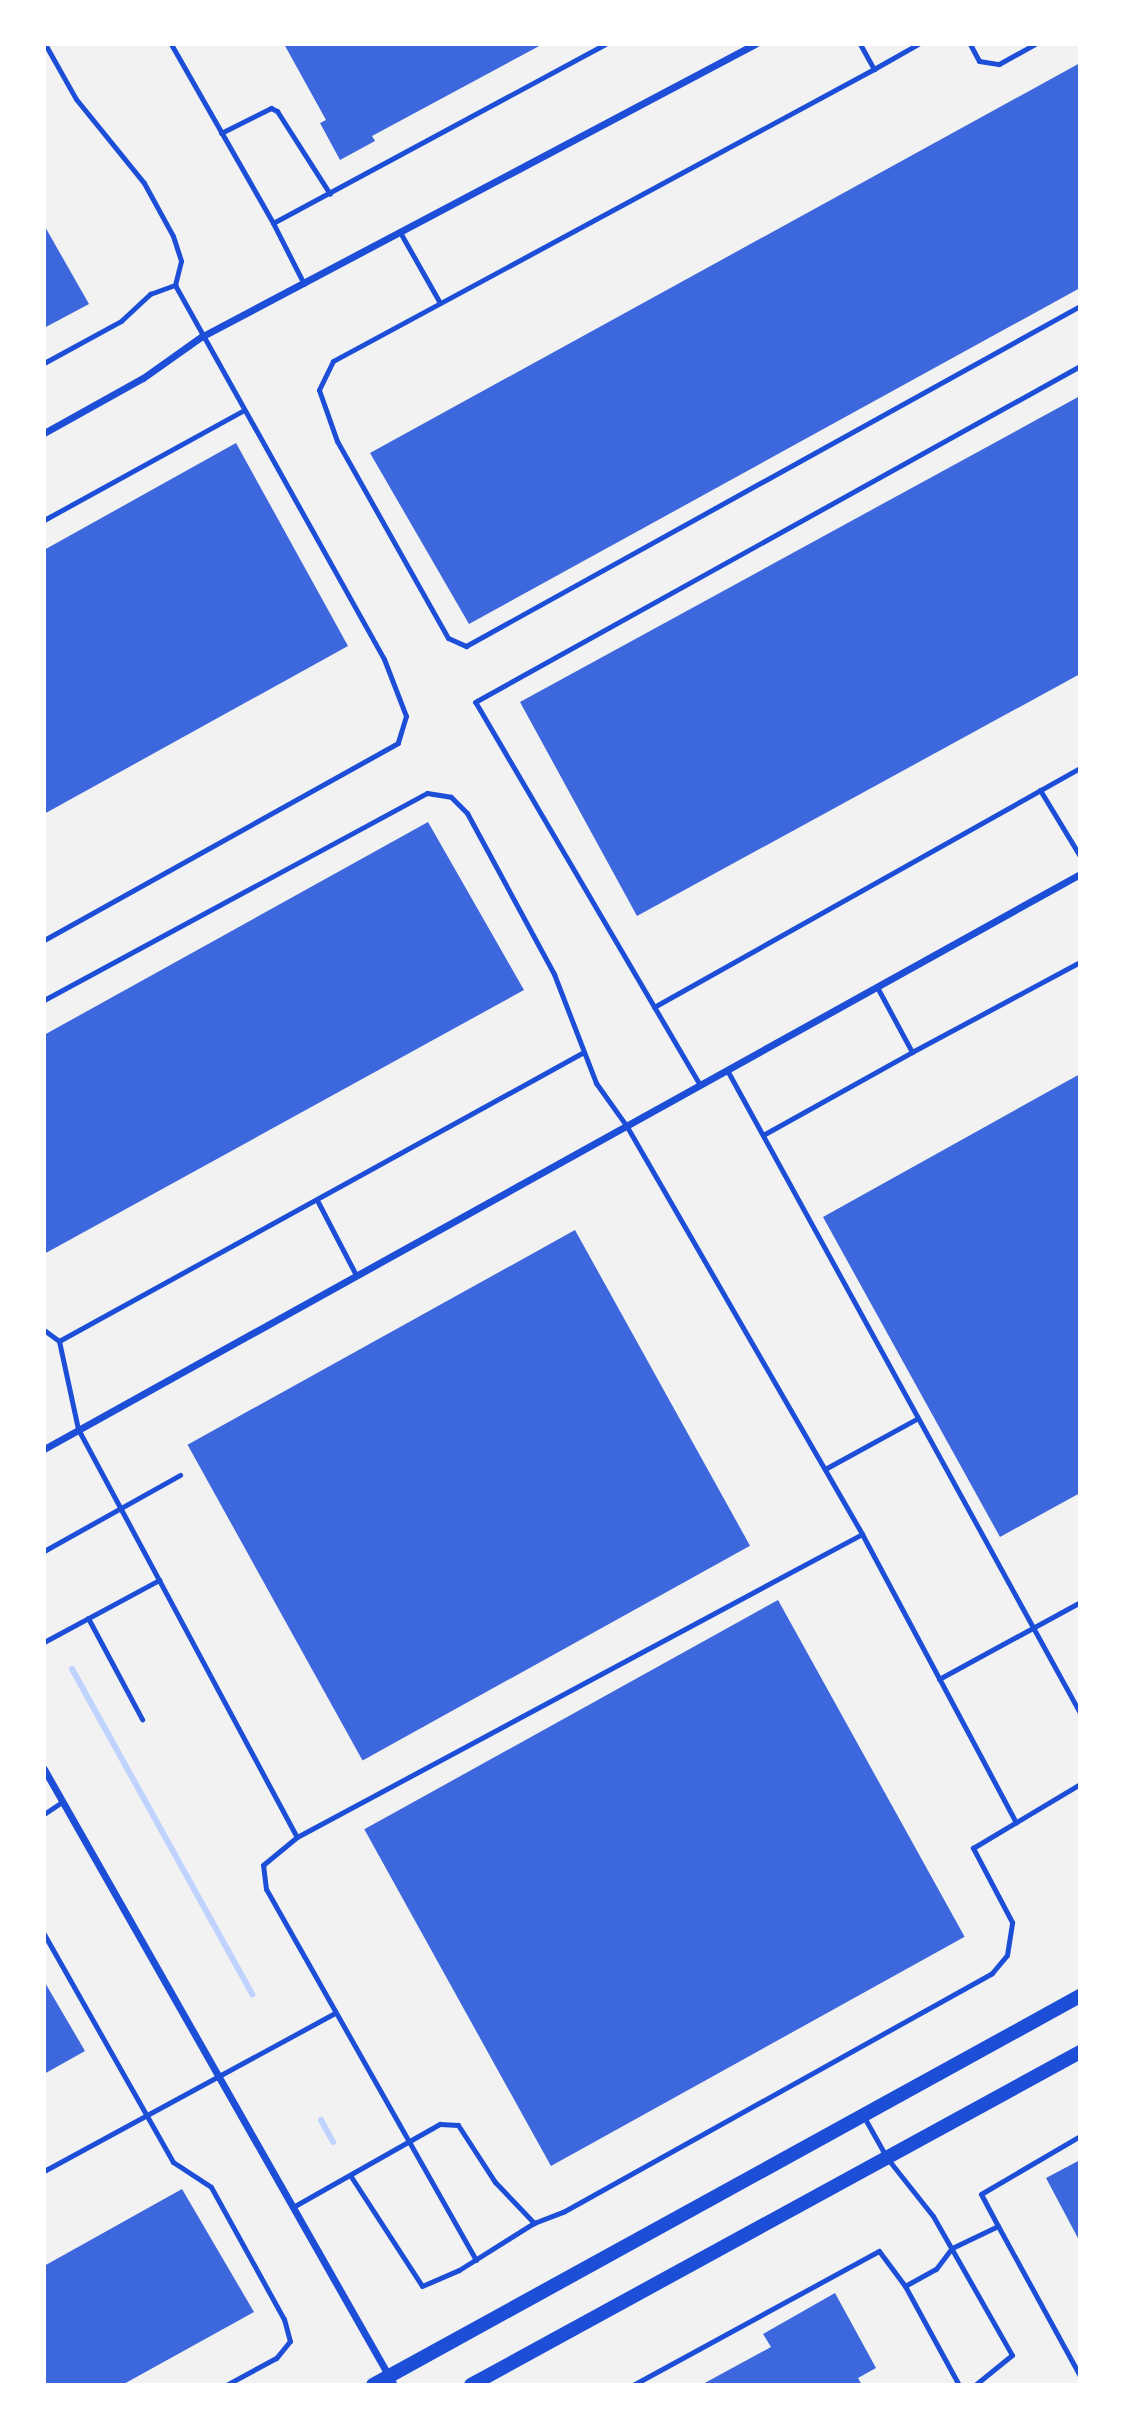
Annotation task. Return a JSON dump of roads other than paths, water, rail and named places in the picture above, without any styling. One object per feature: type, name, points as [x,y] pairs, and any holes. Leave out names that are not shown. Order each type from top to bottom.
[{"type":"main road","points":[[373,2385],[391,2381],[1080,1996]]},
{"type":"main road","points":[[471,2385],[1080,2052]]},
{"type":"street","points":[[44,433],[143,379],[201,337],[401,234],[755,44]]},
{"type":"street","points":[[44,1449],[1080,874]]},
{"type":"street","points":[[44,1769],[391,2381]]},
{"type":"lane","points":[[44,940],[398,743],[406,716],[384,659],[242,411],[175,285],[181,261],[173,236],[144,183],[76,99],[46,44]]},
{"type":"lane","points":[[171,44],[273,223],[304,285]]},
{"type":"lane","points":[[273,223],[605,44]]},
{"type":"lane","points":[[860,44],[874,69]]},
{"type":"lane","points":[[918,44],[332,361],[319,390],[337,441],[448,638],[466,646],[1080,306]]},
{"type":"lane","points":[[970,44],[979,61],[999,64],[1035,44]]},
{"type":"lane","points":[[220,133],[271,108],[278,111],[330,194]]},
{"type":"lane","points":[[401,234],[440,303]]},
{"type":"lane","points":[[44,363],[121,321],[150,294],[175,285]]},
{"type":"lane","points":[[700,1085],[475,702],[1080,366]]},
{"type":"lane","points":[[44,520],[242,411]]},
{"type":"lane","points":[[654,1007],[1080,768]]},
{"type":"lane","points":[[1040,790],[1080,856]]},
{"type":"lane","points":[[44,1000],[427,793],[451,797],[467,813],[554,974],[571,1010],[582,1053],[862,1534],[1016,1823]]},
{"type":"lane","points":[[763,1135],[1080,962]]},
{"type":"lane","points":[[877,987],[912,1052]]},
{"type":"lane","points":[[59,1341],[318,1202],[582,1053]]},
{"type":"lane","points":[[727,1070],[1080,1713]]},
{"type":"lane","points":[[318,1202],[356,1275]]},
{"type":"lane","points":[[44,1330],[59,1341],[78,1429],[297,1837]]},
{"type":"lane","points":[[825,1469],[918,1418]]},
{"type":"lane","points":[[44,1551],[180,1475]]},
{"type":"lane","points":[[475,2260],[266,1889],[263,1865],[297,1837],[862,1534]]},
{"type":"lane","points":[[44,1642],[159,1580]]},
{"type":"lane","points":[[939,1679],[1080,1602]]},
{"type":"lane","points":[[88,1618],[142,1719]]},
{"type":"lane","points":[[351,2175],[422,2286],[475,2260],[534,2223],[563,2212],[992,1973],[1007,1955],[1013,1922],[973,1848],[1080,1784]]},
{"type":"lane","points":[[44,1814],[62,1802]]},
{"type":"lane","points":[[44,1934],[173,2162],[211,2188],[284,2319],[290,2341],[276,2358],[226,2385]]},
{"type":"lane","points":[[44,2171],[217,2074],[335,2013]]},
{"type":"lane","points":[[863,2115],[887,2158],[933,2216],[1012,2355],[975,2385]]},
{"type":"lane","points":[[293,2207],[440,2124],[458,2125],[495,2182],[534,2223]]},
{"type":"lane","points":[[1080,2136],[981,2194],[1080,2375]]},
{"type":"lane","points":[[905,2286],[936,2269],[952,2248],[998,2225]]},
{"type":"lane","points":[[633,2385],[879,2251],[905,2286],[959,2385]]},
{"type":"waterway","points":[[72,1669],[252,1994]]},
{"type":"waterway","points":[[321,2120],[333,2142]]}]
